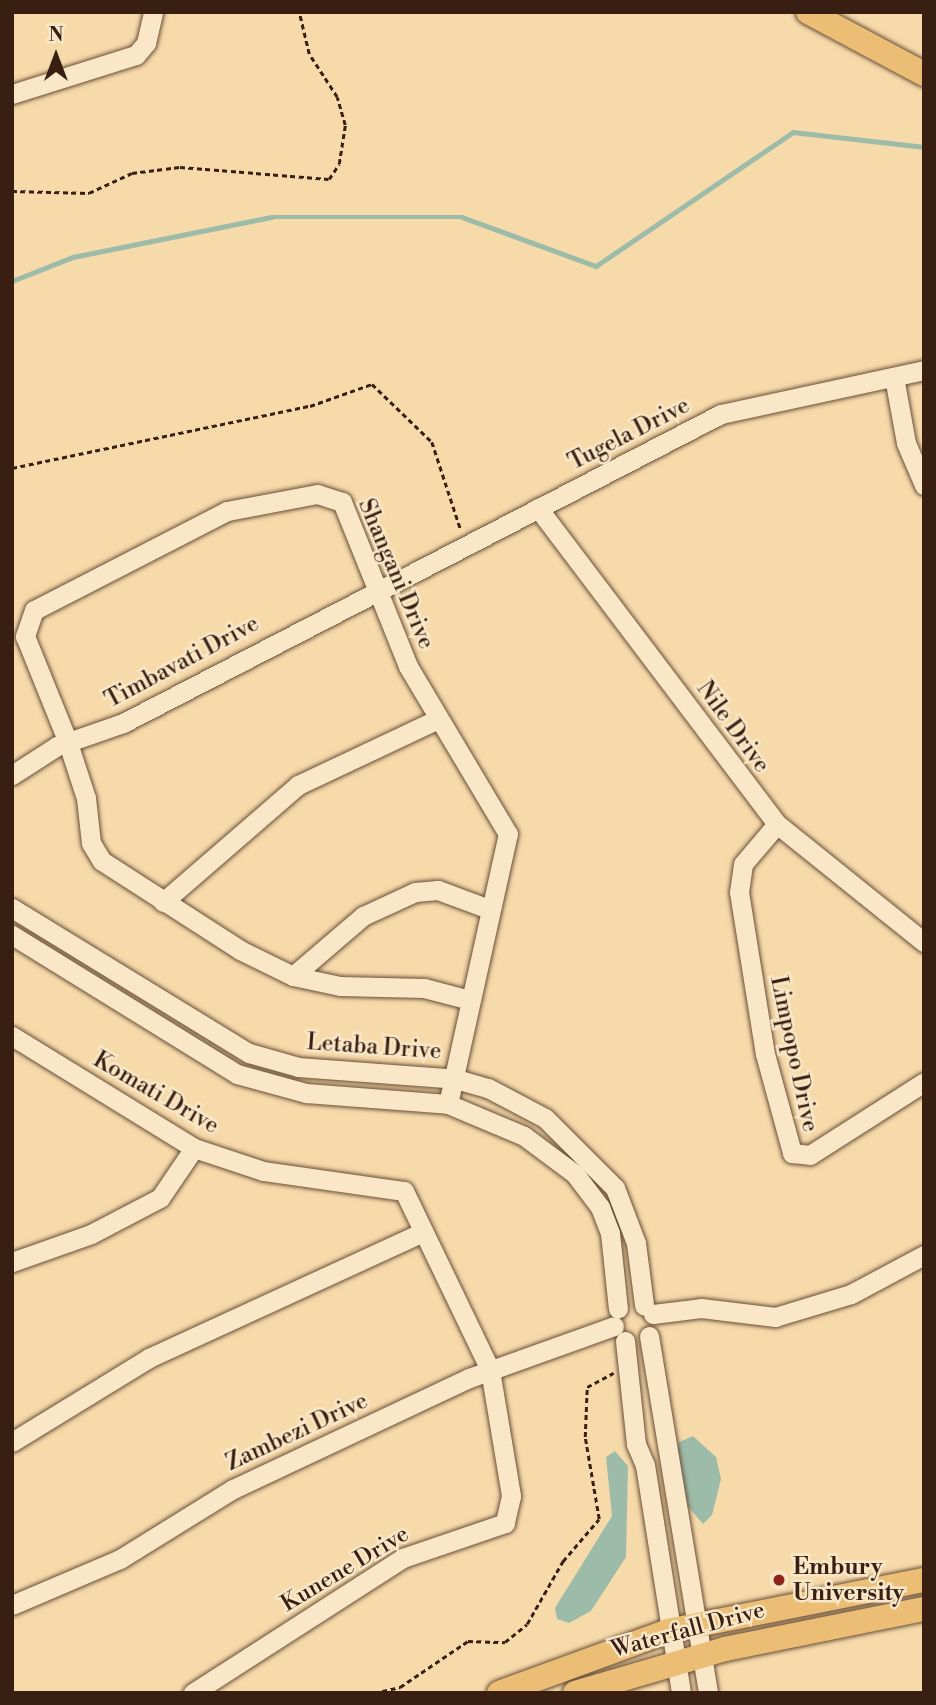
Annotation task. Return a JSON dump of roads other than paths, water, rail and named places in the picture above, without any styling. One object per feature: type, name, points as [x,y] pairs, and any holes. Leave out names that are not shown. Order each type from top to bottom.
[{"type":"main road","points":[[808,12],[924,74]]},
{"type":"main road","name":"Waterfall Drive","points":[[499,1693],[668,1631],[924,1580]]},
{"type":"main road","name":"Waterfall Drive","points":[[575,1693],[673,1662],[924,1609]]},
{"type":"street","points":[[12,94],[136,55],[146,43],[153,12]]},
{"type":"street","name":"Tugela Drive","points":[[374,590],[740,406],[924,370]]},
{"type":"street","points":[[894,377],[906,443],[924,485]]},
{"type":"street","name":"Shangani Drive","points":[[67,740],[25,636],[29,615],[210,519],[306,495],[337,498],[350,517],[374,590],[438,719],[506,826],[507,854],[489,909],[456,1079],[448,1104]]},
{"type":"street","name":"Nile Drive","points":[[538,508],[777,824],[924,942]]},
{"type":"street","name":"Timbavati Drive","points":[[12,775],[67,740],[123,723],[374,590]]},
{"type":"street","points":[[163,902],[298,785],[438,719]]},
{"type":"street","points":[[67,740],[86,798],[94,851],[163,902],[293,976],[340,986],[424,988],[470,1000]]},
{"type":"street","name":"Limpopo Drive","points":[[777,824],[743,864],[739,892],[765,1054],[792,1153],[810,1155],[924,1082]]},
{"type":"street","points":[[293,976],[363,916],[415,892],[438,890],[489,909]]},
{"type":"street","name":"Letaba Drive","points":[[12,908],[249,1053],[307,1068],[456,1079],[545,1118],[615,1188],[636,1243],[648,1310],[649,1336]]},
{"type":"street","points":[[12,935],[237,1074],[306,1093],[448,1104],[524,1136],[592,1193],[610,1233],[619,1325],[648,1485],[673,1662],[681,1693]]},
{"type":"street","name":"Komati Drive","points":[[12,1036],[194,1148],[262,1171],[397,1187],[490,1370]]},
{"type":"street","points":[[12,1262],[91,1234],[160,1198],[194,1148]]},
{"type":"street","points":[[12,1442],[149,1358],[422,1232]]},
{"type":"street","points":[[619,1325],[648,1310],[701,1308],[775,1317],[852,1294],[924,1255]]},
{"type":"street","points":[[619,1325],[649,1336],[670,1482],[708,1693]]},
{"type":"street","name":"Zambezi Drive","points":[[12,1605],[120,1559],[233,1489],[490,1370],[619,1325]]},
{"type":"street","name":"Kunene Drive","points":[[193,1693],[403,1558],[505,1523],[511,1496],[490,1370]]},
{"type":"street","points":[[629,1384],[656,1380]]},
{"type":"street","points":[[648,1485],[670,1482]]},
{"type":"waterway","points":[[12,281],[73,257],[272,217],[462,217],[596,266],[793,132],[924,147]]},
{"type":"place","name":"Embury University","points":[[779,1580]]}]
